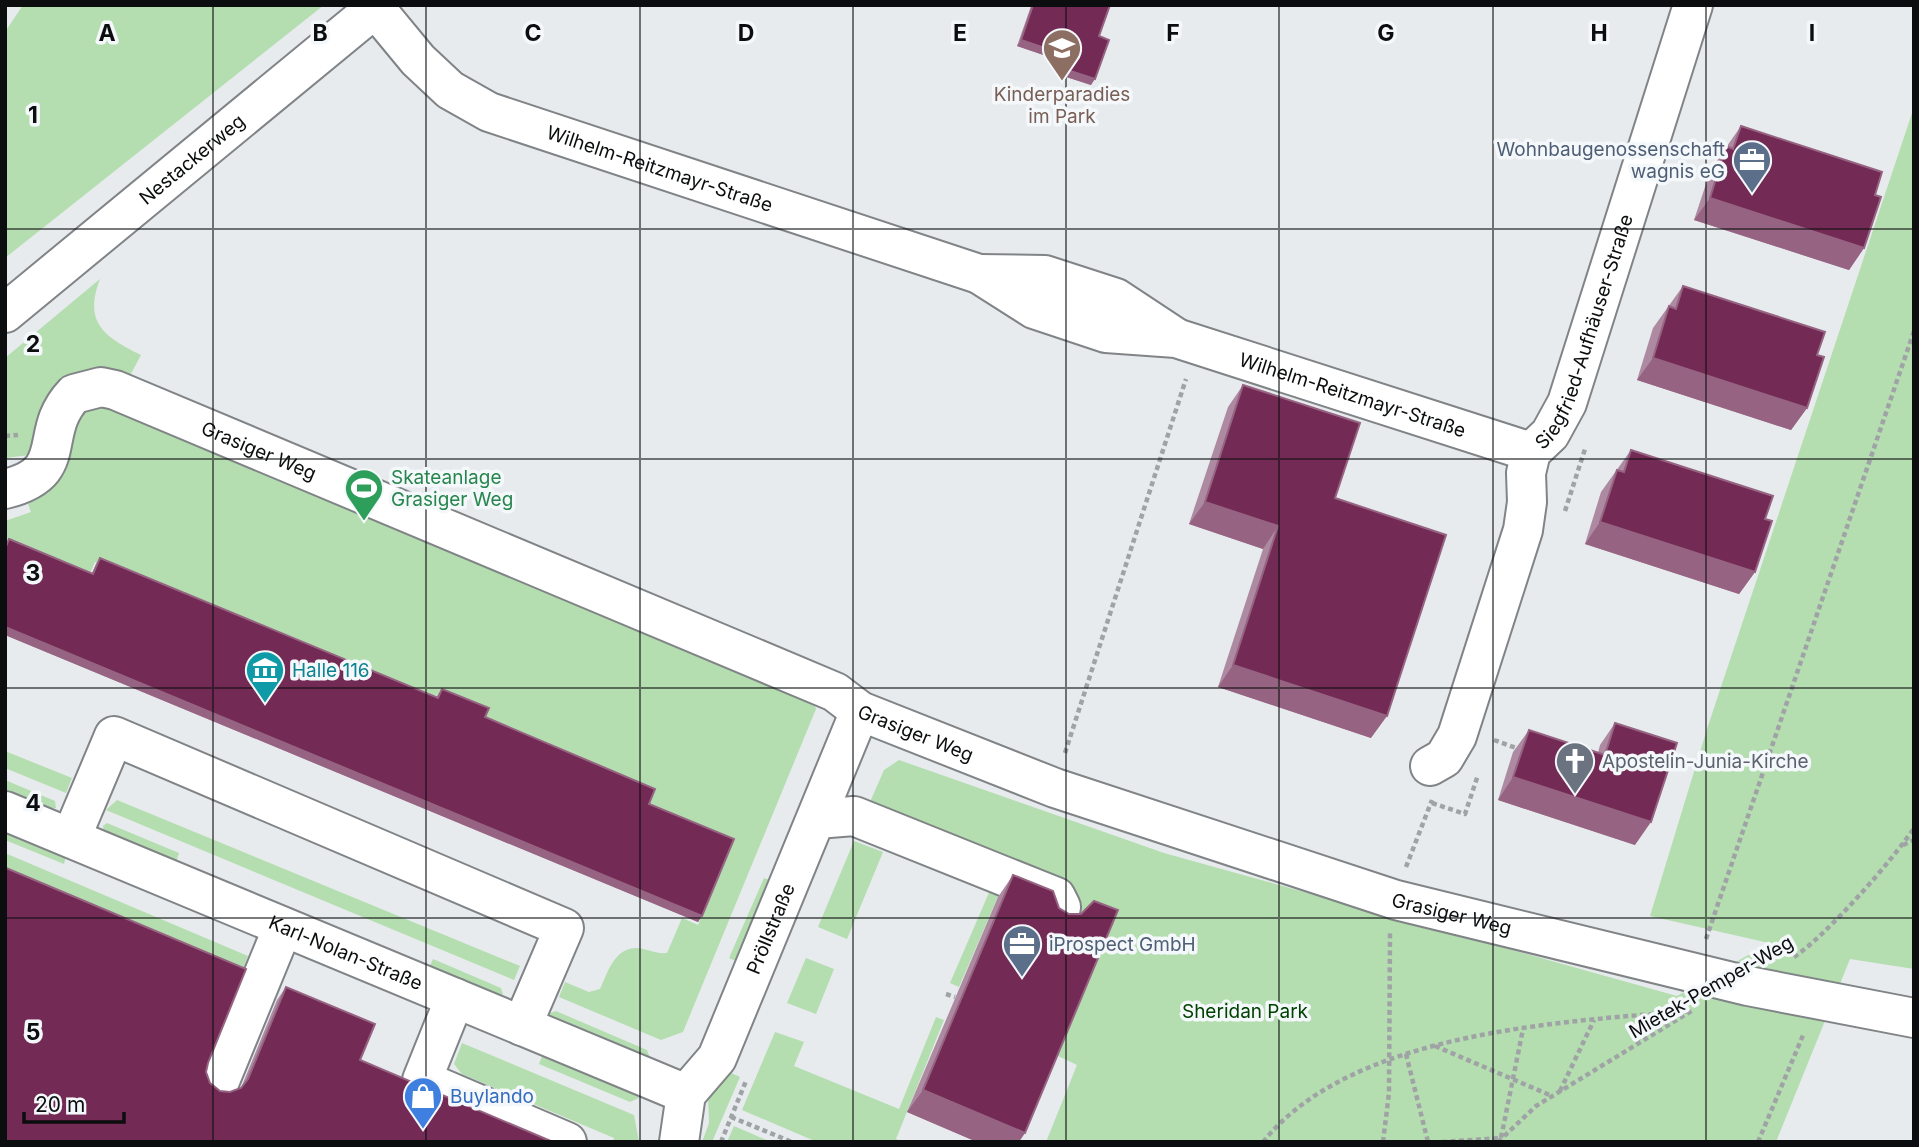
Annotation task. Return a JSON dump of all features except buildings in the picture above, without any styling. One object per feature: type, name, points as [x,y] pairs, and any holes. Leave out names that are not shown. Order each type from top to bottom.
[{"type":"street","name":"Siegfried-Aufhäuser-Straße","points":[[1437,762],[1457,736],[1523,530],[1527,502],[1525,473],[1531,452],[1550,434],[1567,403],[1693,5]]},
{"type":"street","name":"Wilhelm-Reitzmayr-Straße","points":[[377,7],[418,60],[450,90],[489,112],[979,274],[1034,309],[1106,333],[1175,355],[1531,452]]},
{"type":"street","name":"Nestackerweg","points":[[5,313],[377,7]]},
{"type":"street","name":"Grasiger Weg","points":[[5,489],[36,478],[44,469],[51,455],[56,421],[74,394],[100,387],[116,390],[835,692],[860,711],[1055,788],[1396,900],[1748,986],[1914,1018]]},
{"type":"street","name":"Pröllstraße","points":[[686,1094],[717,1058],[860,711]]},
{"type":"street","points":[[71,838],[114,736],[564,928],[522,1026]]},
{"type":"street","name":"Karl-Nolan-Straße","points":[[5,811],[686,1094]]},
{"type":"street","points":[[817,820],[854,816],[1056,897],[1061,907],[1059,915]]},
{"type":"street","points":[[219,1083],[283,927]]},
{"type":"street","points":[[455,998],[422,1080],[567,1142]]},
{"type":"street","points":[[678,1142],[686,1094]]},
{"type":"path","points":[[1691,1011],[1667,993],[1679,934],[1705,940],[1914,331]]},
{"type":"path","points":[[1055,788],[1187,376],[1175,355]]},
{"type":"path","points":[[1490,739],[1526,751]]},
{"type":"path","points":[[1382,1142],[1390,1060],[1391,919],[1411,852],[1432,803],[1437,762]]},
{"type":"path","name":"Mietek-Pemper-Weg","points":[[1499,1140],[1535,1106],[1691,1011],[1748,986],[1806,949],[1903,845],[1914,828]]},
{"type":"path","points":[[1903,845],[1914,840]]},
{"type":"path","points":[[946,994],[955,998]]},
{"type":"path","points":[[1758,1142],[1818,1000]]},
{"type":"path","points":[[1263,1142],[1288,1116],[1332,1084],[1406,1054],[1523,1029],[1594,1019],[1691,1011]]},
{"type":"path","points":[[1559,1093],[1594,1019]]},
{"type":"path","points":[[1442,1142],[1499,1140],[1523,1029]]},
{"type":"path","points":[[1434,1046],[1553,1097]]},
{"type":"path","points":[[1406,1054],[1428,1142]]},
{"type":"path","points":[[731,1117],[792,1142]]},
{"type":"green space","points":[[23,5],[324,5],[5,258],[5,32]]},
{"type":"green space","name":"Sheridan Park","points":[[1914,107],[1914,969],[1850,959],[1776,1142],[1046,1142],[1077,1065],[1054,1054],[1106,931],[866,811],[884,770],[899,760],[1164,853],[1677,996],[1769,943],[1650,916],[1707,729]]},
{"type":"green space","points":[[100,279],[95,294],[96,318],[108,335],[141,355],[127,381],[102,376],[38,454],[5,458],[5,358]]},
{"type":"green space","points":[[89,400],[810,694],[816,709],[683,1032],[661,1040],[559,997],[565,982],[589,992],[600,989],[617,956],[629,949],[667,953],[682,918],[698,925],[732,843],[648,808],[654,792],[483,721],[485,714],[437,694],[433,703],[95,562],[88,578],[5,544],[5,521],[31,512],[28,504],[48,493],[58,482],[63,469],[63,450]]},
{"type":"green space","points":[[5,751],[72,778],[66,793],[5,768]]},
{"type":"green space","points":[[5,780],[55,801],[56,808],[47,809],[5,792]]},
{"type":"green space","points":[[117,800],[520,966],[514,980],[106,810]]},
{"type":"green space","points":[[107,823],[179,853],[176,863],[104,833],[103,826]]},
{"type":"green space","points":[[5,830],[66,856],[64,864],[5,840]]},
{"type":"green space","points":[[854,841],[883,852],[847,939],[818,927]]},
{"type":"green space","points":[[5,853],[248,956],[238,981],[5,883]]},
{"type":"green space","points":[[764,878],[773,881],[738,962],[729,958]]},
{"type":"green space","points":[[991,888],[1000,892],[959,987],[950,983]]},
{"type":"green space","points":[[806,958],[834,969],[816,1014],[787,1003]]},
{"type":"green space","points":[[433,959],[501,988],[503,994],[496,997],[429,968]]},
{"type":"green space","points":[[556,1011],[647,1050],[651,1061],[551,1021],[550,1013]]},
{"type":"green space","points":[[936,1017],[944,1020],[896,1139],[902,1142],[817,1142],[742,1110],[775,1032],[804,1042],[794,1066],[899,1109]]},
{"type":"green space","points":[[462,1043],[634,1115],[639,1142],[613,1142],[614,1138],[462,1074],[454,1064]]},
{"type":"green space","points":[[543,1054],[625,1088],[639,1098],[630,1102],[539,1064]]},
{"type":"green space","points":[[729,1072],[740,1077],[712,1142],[702,1142],[709,1123],[708,1095]]},
{"type":"green space","points":[[734,1126],[771,1142],[727,1142]]},
{"type":"place","name":"Kinderparadies im Park","points":[[1062,82]]},
{"type":"place","name":"Wohnbaugenossenschaft wagnis eG","points":[[1752,194]]},
{"type":"place","name":"Skateanlage Grasiger Weg","points":[[364,522]]},
{"type":"place","name":"Halle 116","points":[[265,704]]},
{"type":"place","name":"Apostelin-Junia-Kirche","points":[[1575,795]]},
{"type":"place","name":"iProspect GmbH","points":[[1022,978]]},
{"type":"place","name":"Buylando","points":[[423,1130]]}]
